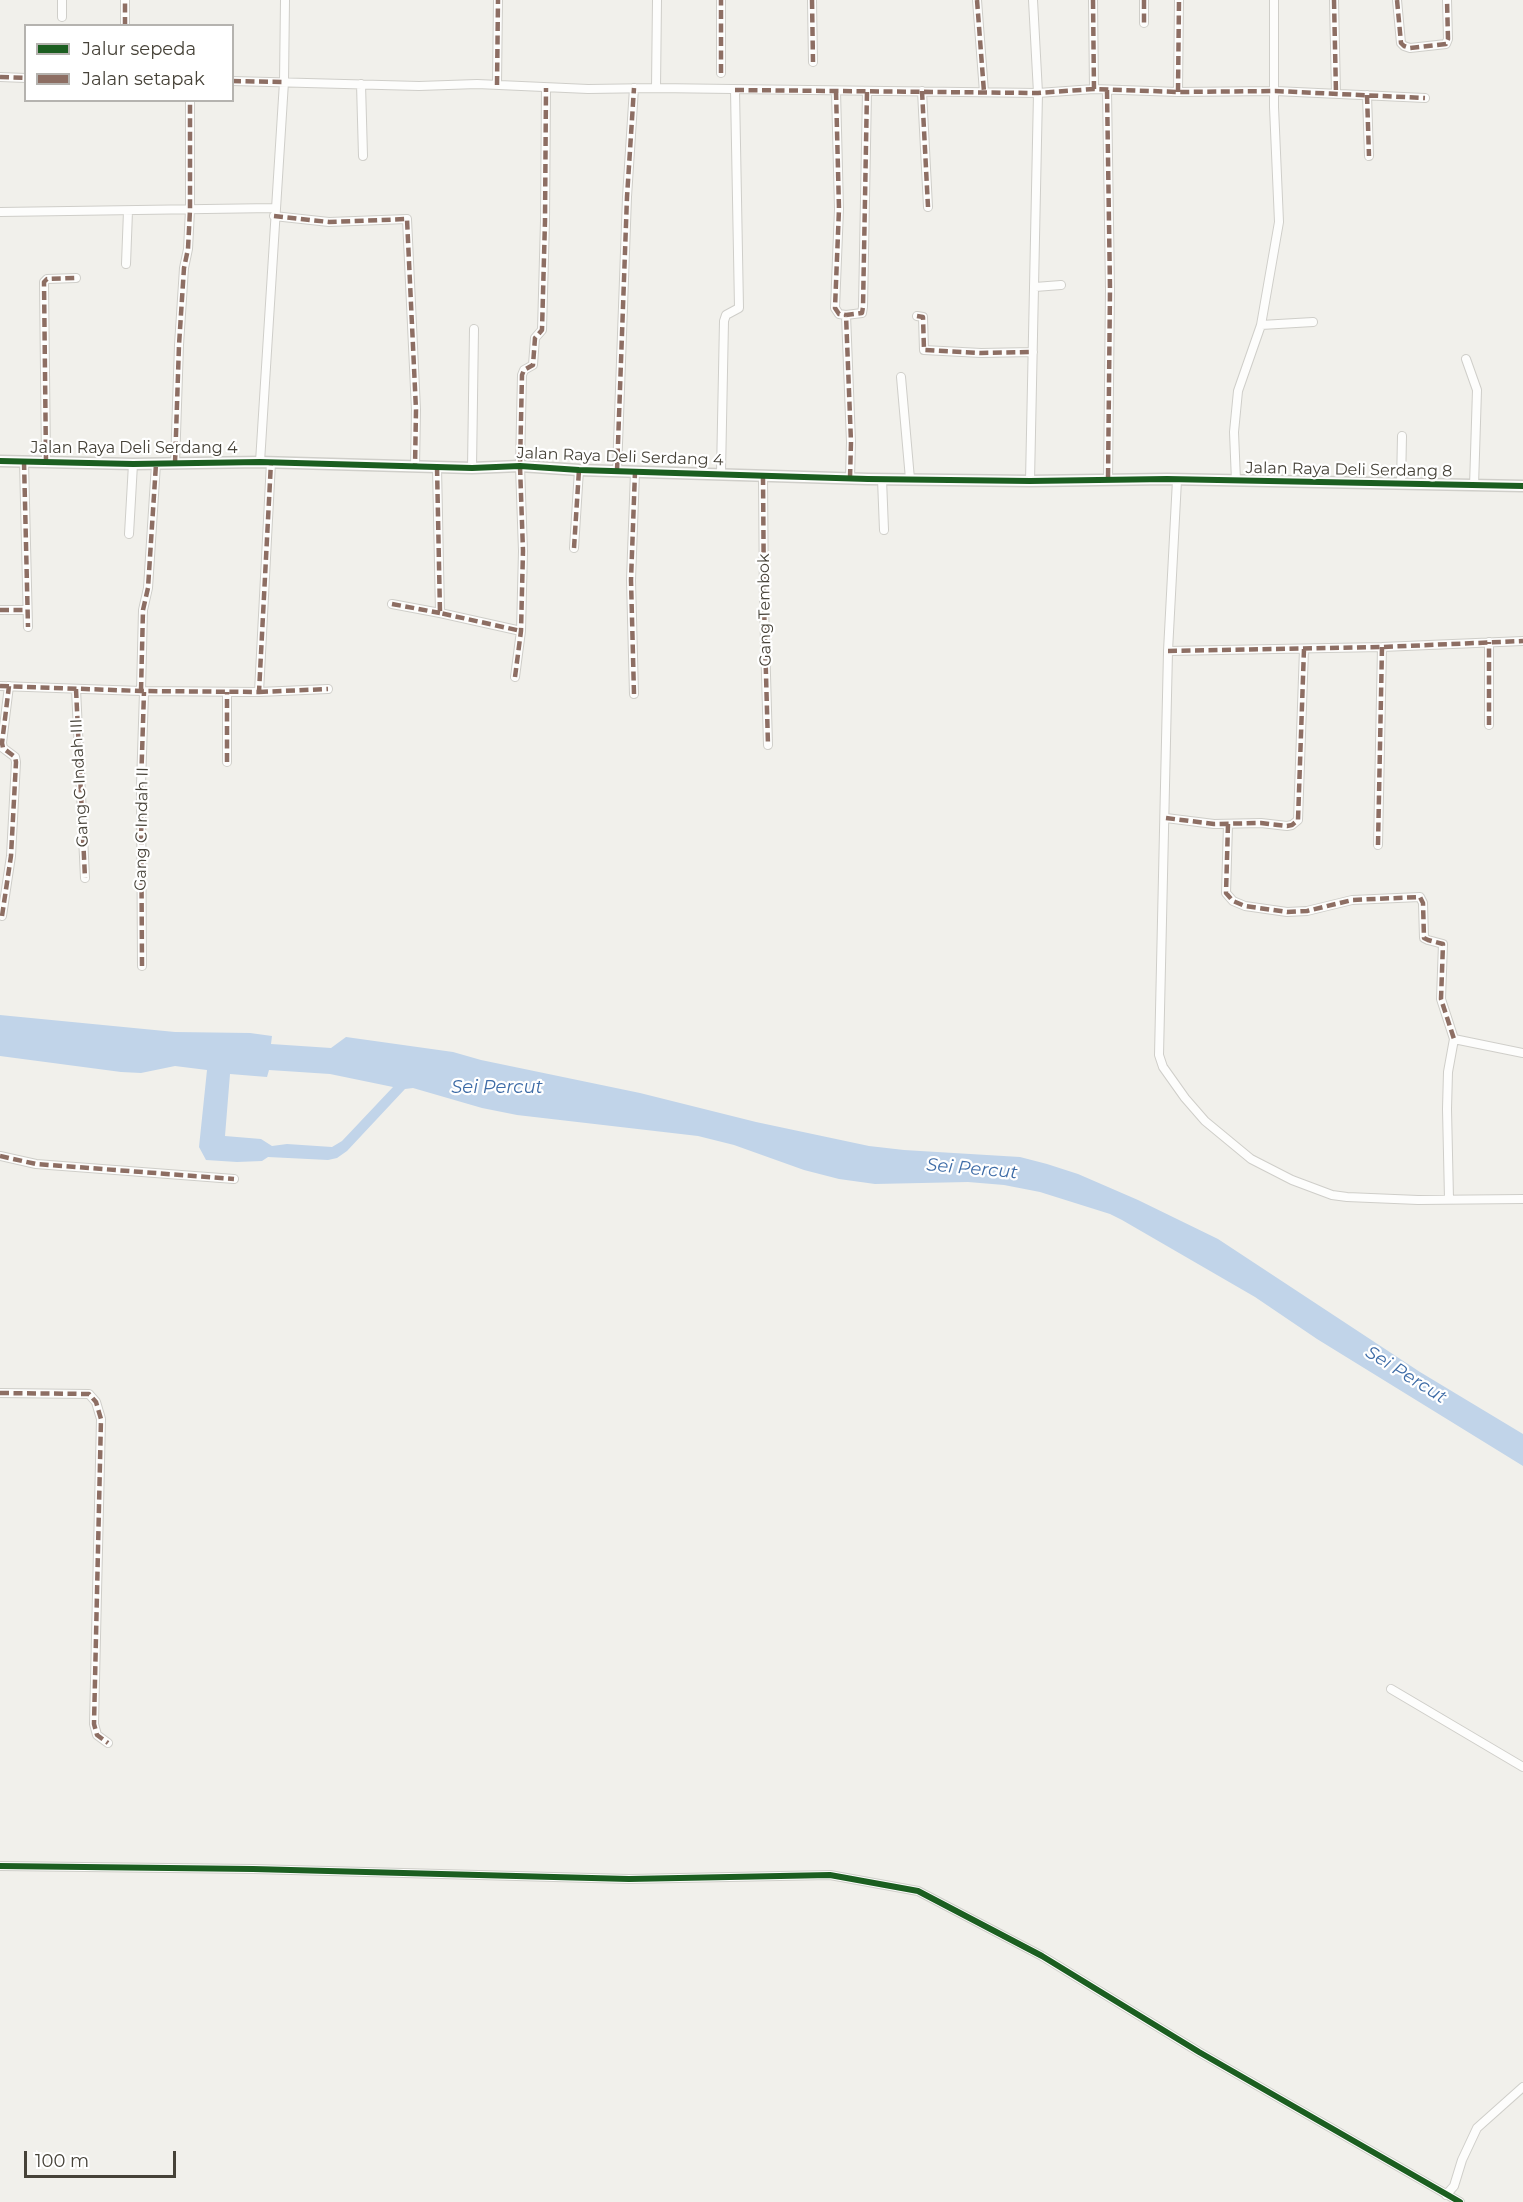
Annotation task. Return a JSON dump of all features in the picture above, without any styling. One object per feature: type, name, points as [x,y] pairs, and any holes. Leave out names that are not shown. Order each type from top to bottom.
[{"type":"street","points":[[62,0],[63,17]]},
{"type":"street","points":[[125,0],[125,24]]},
{"type":"street","points":[[259,692],[274,212],[284,82],[285,0]]},
{"type":"street","points":[[497,85],[498,0]]},
{"type":"street","points":[[656,88],[657,0]]},
{"type":"street","points":[[721,0],[721,74]]},
{"type":"street","points":[[812,0],[813,62]]},
{"type":"street","points":[[977,0],[984,92]]},
{"type":"street","points":[[1030,481],[1038,93],[1033,0]]},
{"type":"street","points":[[1093,0],[1095,89]]},
{"type":"street","points":[[1144,0],[1144,23]]},
{"type":"street","points":[[1178,92],[1179,0]]},
{"type":"street","points":[[1236,481],[1234,432],[1238,391],[1261,325],[1279,222],[1274,0]]},
{"type":"street","points":[[1334,0],[1336,94]]},
{"type":"street","points":[[1397,0],[1401,43],[1410,48],[1446,44],[1448,39],[1447,0]]},
{"type":"street","points":[[0,77],[24,78]]},
{"type":"street","points":[[234,81],[497,85],[546,88],[1038,93],[1095,89],[1178,92],[1275,91],[1425,98]]},
{"type":"street","points":[[361,84],[363,156]]},
{"type":"street","points":[[515,677],[521,631],[523,551],[520,466],[522,375],[524,370],[533,365],[535,338],[542,328],[546,88]]},
{"type":"street","points":[[617,471],[627,197],[634,88]]},
{"type":"street","points":[[721,473],[724,321],[726,315],[739,308],[735,90]]},
{"type":"street","points":[[1107,90],[1110,289],[1108,480]]},
{"type":"street","points":[[836,91],[839,209],[835,308],[839,314],[846,315],[862,313],[863,307],[867,91]]},
{"type":"street","points":[[922,91],[928,207]]},
{"type":"street","points":[[1367,95],[1369,156]]},
{"type":"street","points":[[175,464],[179,345],[190,210],[190,102]]},
{"type":"street","points":[[0,212],[190,210],[274,212],[329,222],[407,219],[416,410],[415,467]]},
{"type":"street","points":[[126,264],[128,211]]},
{"type":"street","points":[[46,462],[44,282],[46,279],[76,278]]},
{"type":"street","points":[[1035,287],[1061,285]]},
{"type":"street","points":[[846,315],[851,442],[850,478]]},
{"type":"street","points":[[917,316],[923,317],[924,350],[981,353],[1033,352]]},
{"type":"street","points":[[1261,325],[1313,322]]},
{"type":"street","points":[[472,468],[474,329]]},
{"type":"street","points":[[1466,359],[1477,390],[1474,486]]},
{"type":"street","points":[[902,377],[910,479]]},
{"type":"street","points":[[1401,484],[1402,436]]},
{"type":"street","name":"Jalan Raya Deli Serdang 4","points":[[0,461],[133,464],[265,462],[472,468],[520,466],[634,472],[882,479],[1173,480]]},
{"type":"street","points":[[24,462],[28,627]]},
{"type":"street","points":[[129,534],[133,464]]},
{"type":"street","name":"Gang C Indah II","points":[[142,966],[143,610],[148,588],[156,464]]},
{"type":"street","points":[[437,467],[440,613]]},
{"type":"street","points":[[574,548],[579,470]]},
{"type":"street","points":[[634,472],[631,580],[634,694]]},
{"type":"street","name":"Gang Tembok","points":[[763,476],[768,745]]},
{"type":"street","points":[[882,479],[884,530]]},
{"type":"street","points":[[1173,480],[1159,1055],[1163,1067],[1170,1079],[1205,1120],[1251,1159],[1292,1180],[1332,1195],[1523,1199]]},
{"type":"street","name":"Jalan Raya Deli Serdang 8","points":[[1173,480],[1523,486]]},
{"type":"street","points":[[392,604],[521,631]]},
{"type":"street","points":[[0,610],[27,610]]},
{"type":"street","points":[[1168,651],[1382,647],[1523,641]]},
{"type":"street","points":[[1489,642],[1489,725]]},
{"type":"street","points":[[1378,845],[1382,647]]},
{"type":"street","points":[[1166,818],[1214,824],[1261,823],[1287,826],[1298,820],[1304,649]]},
{"type":"street","points":[[2,916],[10,855],[16,762],[15,758],[2,746],[4,686],[143,692],[259,692],[328,689]]},
{"type":"street","name":"Gang C Indah III","points":[[76,689],[84,878]]},
{"type":"street","points":[[226,762],[227,692]]},
{"type":"street","points":[[1228,824],[1226,893],[1233,901],[1245,906],[1287,912],[1307,911],[1352,900],[1420,897],[1423,903],[1424,938],[1443,944],[1441,999],[1454,1038],[1448,1072],[1449,1199]]},
{"type":"street","points":[[1454,1038],[1523,1053]]},
{"type":"street","points":[[0,1156],[36,1164],[234,1179]]},
{"type":"street","points":[[0,1393],[89,1394],[96,1402],[101,1419],[94,1724],[97,1735],[108,1743]]},
{"type":"street","points":[[1391,1689],[1523,1767]]},
{"type":"street","points":[[0,1866],[253,1869],[629,1879],[830,1875],[918,1891],[1042,1956],[1199,2052],[1460,2202]]},
{"type":"street","points":[[1446,2195],[1454,2186],[1462,2160],[1477,2128],[1523,2087]]},
{"type":"water","name":"Sei Percut","points":[[0,1015],[175,1032],[250,1033],[272,1036],[271,1044],[331,1048],[346,1037],[453,1052],[869,1146],[1020,1157],[1047,1164],[1078,1174],[1138,1200],[1218,1239],[1420,1372],[1523,1434],[1523,1466],[1317,1339],[1255,1297],[1122,1220],[1110,1214],[1040,1192],[1004,1185],[968,1182],[875,1184],[839,1179],[804,1170],[734,1145],[698,1136],[517,1115],[482,1108],[413,1088],[405,1089],[347,1151],[337,1158],[328,1160],[268,1157],[262,1161],[237,1162],[206,1160],[199,1147],[207,1070],[175,1066],[141,1073],[121,1072],[0,1056]],"holes":[[[269,1070],[330,1074],[393,1087],[342,1141],[332,1147],[287,1144],[272,1146],[261,1139],[225,1136],[230,1074],[267,1077]]]},
{"type":"marked path","points":[[125,0],[125,24]]},
{"type":"marked path","points":[[497,85],[498,0]]},
{"type":"marked path","points":[[721,0],[721,73]]},
{"type":"marked path","points":[[812,0],[813,62]]},
{"type":"marked path","points":[[977,0],[984,92]]},
{"type":"marked path","points":[[1093,0],[1094,89]]},
{"type":"marked path","points":[[1144,0],[1144,23]]},
{"type":"marked path","points":[[1178,92],[1179,0]]},
{"type":"marked path","points":[[1334,0],[1336,94]]},
{"type":"marked path","points":[[1397,0],[1401,43],[1410,48],[1446,44],[1448,39],[1447,0]]},
{"type":"marked path","points":[[0,77],[24,78]]},
{"type":"marked path","points":[[234,81],[284,82]]},
{"type":"marked path","points":[[515,677],[521,631],[523,551],[520,466],[522,375],[524,370],[533,365],[535,338],[542,330],[546,88]]},
{"type":"marked path","points":[[617,471],[627,197],[634,88]]},
{"type":"marked path","points":[[735,90],[1038,93],[1094,89],[1178,92],[1275,91],[1425,98]]},
{"type":"marked path","points":[[1107,90],[1110,289],[1108,480]]},
{"type":"marked path","points":[[836,91],[839,209],[835,308],[839,314],[846,315]]},
{"type":"marked path","points":[[850,478],[851,442],[846,315],[862,313],[863,307],[867,91]]},
{"type":"marked path","points":[[922,91],[928,207]]},
{"type":"marked path","points":[[1367,95],[1369,156]]},
{"type":"marked path","points":[[175,464],[179,345],[190,210],[190,102]]},
{"type":"marked path","points":[[274,216],[329,222],[407,219],[416,410],[415,467]]},
{"type":"marked path","points":[[46,462],[44,282],[47,279],[76,278]]},
{"type":"marked path","points":[[917,316],[923,317],[924,350],[981,353],[1033,352]]},
{"type":"marked path","points":[[24,461],[28,627]]},
{"type":"marked path","points":[[0,686],[259,692],[271,462]]},
{"type":"marked path","points":[[141,691],[143,610],[148,588],[156,464]]},
{"type":"marked path","points":[[437,467],[440,613],[521,631]]},
{"type":"marked path","points":[[574,548],[579,470]]},
{"type":"marked path","points":[[634,694],[631,580],[635,472]]},
{"type":"marked path","points":[[763,476],[768,745]]},
{"type":"marked path","points":[[392,604],[440,613]]},
{"type":"marked path","points":[[0,610],[27,610]]},
{"type":"marked path","points":[[1168,651],[1382,647],[1523,641]]},
{"type":"marked path","points":[[1489,642],[1489,725]]},
{"type":"marked path","points":[[1378,845],[1382,647]]},
{"type":"marked path","points":[[1166,818],[1214,824],[1261,823],[1287,826],[1298,820],[1304,649]]},
{"type":"marked path","points":[[2,916],[11,856],[16,762],[15,757],[3,748],[2,743],[9,686]]},
{"type":"marked path","points":[[76,689],[85,878]]},
{"type":"marked path","points":[[259,692],[328,689]]},
{"type":"marked path","points":[[142,966],[141,785],[144,692]]},
{"type":"marked path","points":[[227,692],[227,762]]},
{"type":"marked path","points":[[1228,824],[1226,893],[1233,901],[1245,906],[1287,912],[1307,911],[1352,900],[1420,897],[1423,903],[1424,938],[1443,944],[1441,999],[1454,1039]]},
{"type":"marked path","points":[[0,1156],[36,1164],[234,1179]]},
{"type":"marked path","points":[[0,1393],[89,1394],[96,1402],[101,1419],[94,1724],[97,1735],[108,1743]]},
{"type":"cycle path","points":[[0,461],[133,464],[260,462],[472,468],[520,466],[868,479],[1030,481],[1167,479],[1523,486]]},
{"type":"cycle path","points":[[0,1866],[253,1869],[629,1879],[830,1875],[918,1891],[1042,1956],[1199,2052],[1460,2202]]}]
